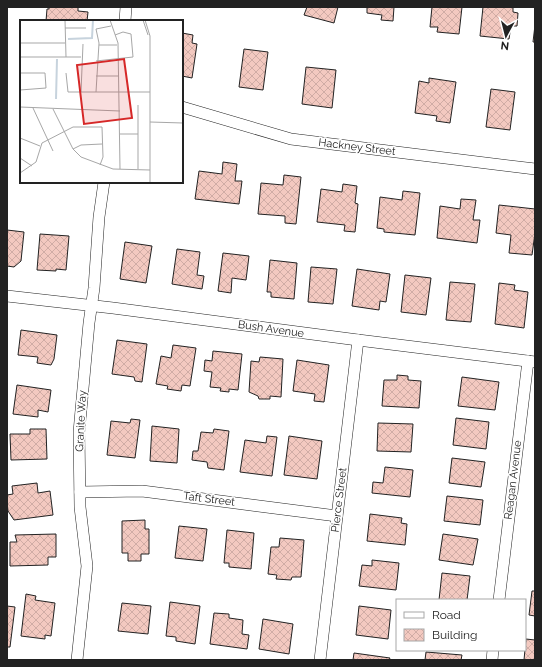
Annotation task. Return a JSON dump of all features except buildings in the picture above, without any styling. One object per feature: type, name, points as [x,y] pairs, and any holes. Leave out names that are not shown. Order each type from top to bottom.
[{"type":"street","points":[[125,20],[126,7]]},
{"type":"street","name":"Hackney Street","points":[[183,107],[291,139],[535,169]]},
{"type":"street","name":"Granite Way","points":[[77,660],[87,566],[80,507],[79,432],[92,306],[99,217],[104,183]]},
{"type":"street","name":"Bush Avenue","points":[[7,296],[531,361]]},
{"type":"street","name":"Pierce Street","points":[[320,660],[358,340]]},
{"type":"street","name":"Reagan Avenue","points":[[499,599],[531,361]]},
{"type":"street","name":"Taft Street","points":[[80,492],[142,491],[337,516]]}]
